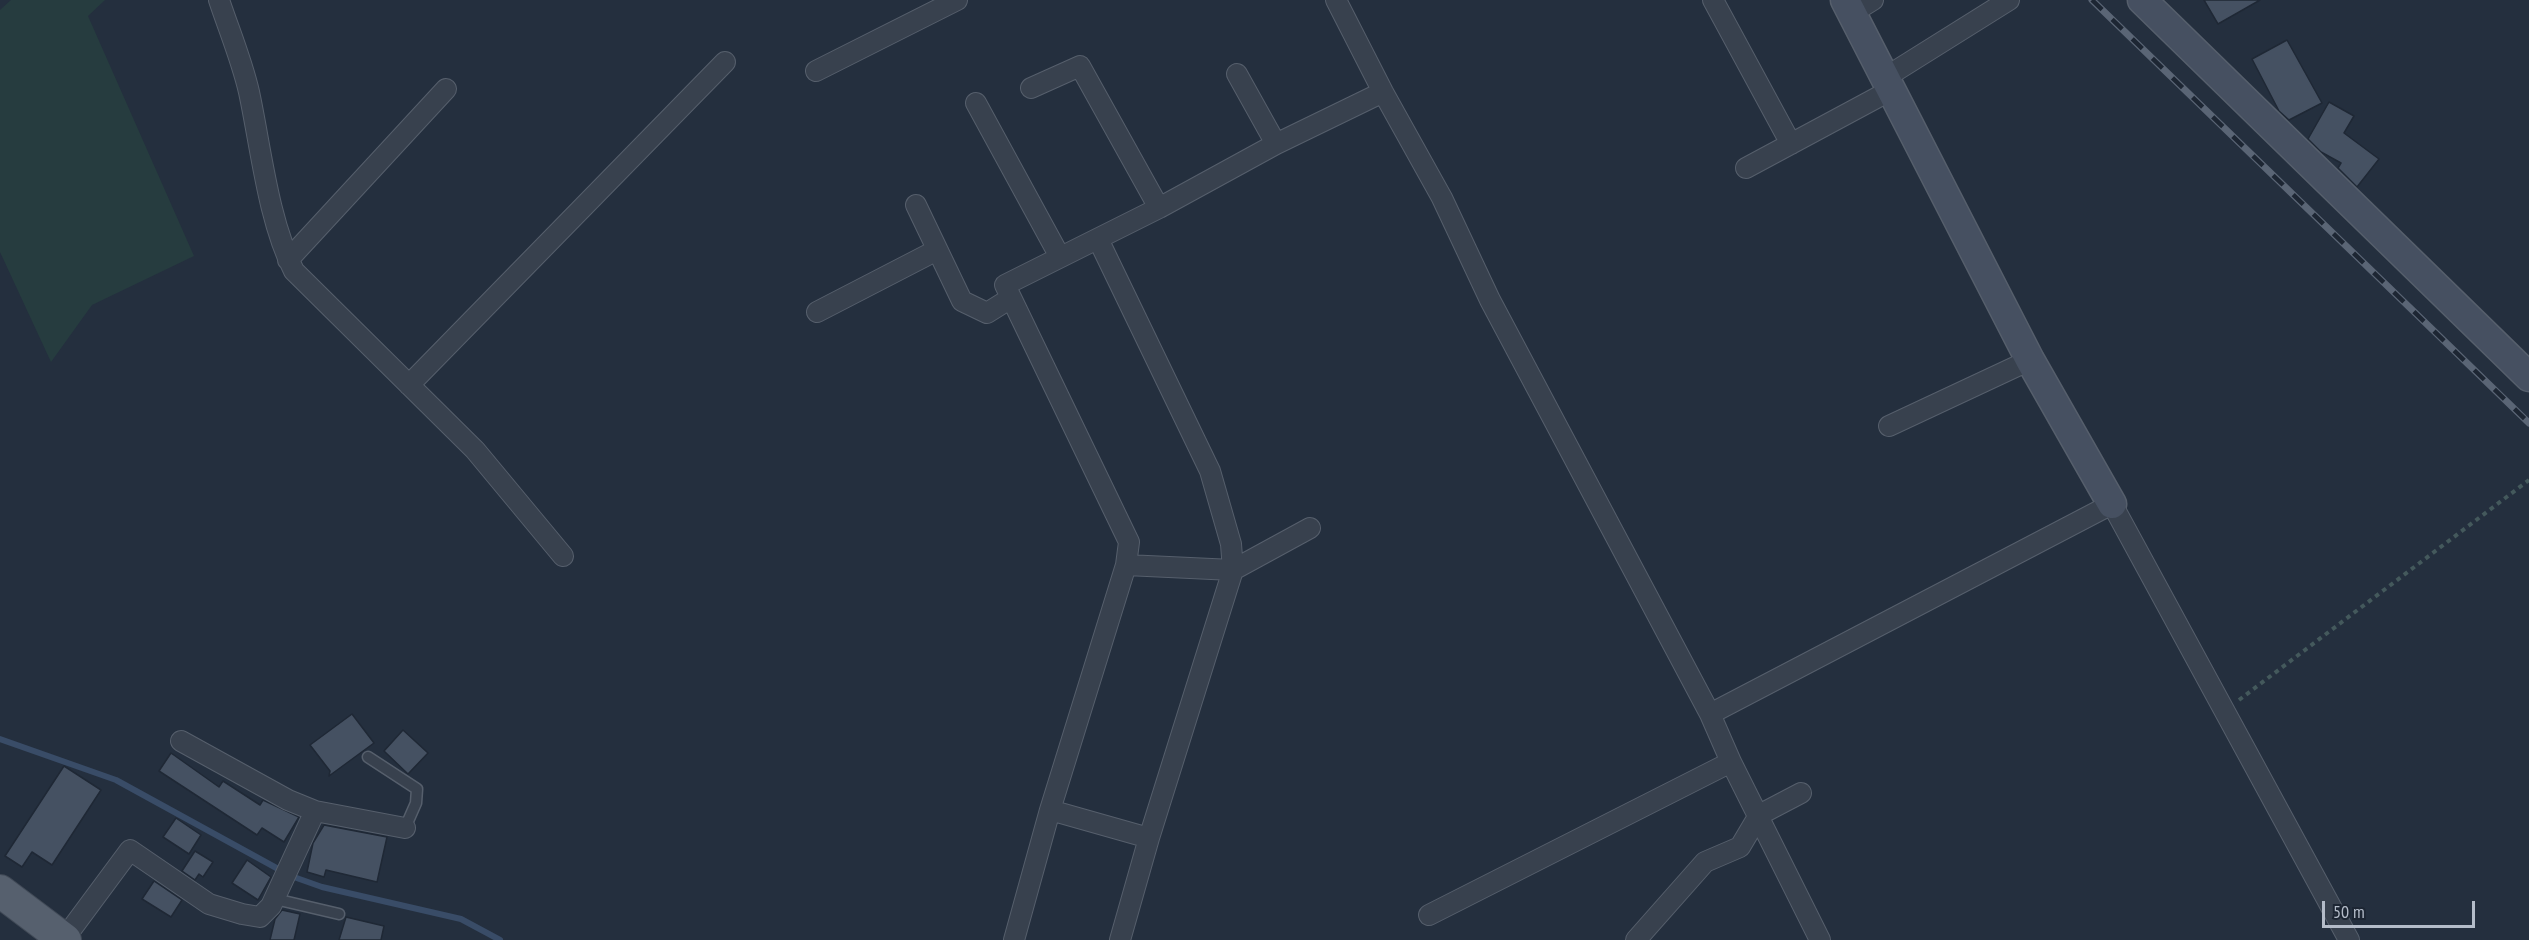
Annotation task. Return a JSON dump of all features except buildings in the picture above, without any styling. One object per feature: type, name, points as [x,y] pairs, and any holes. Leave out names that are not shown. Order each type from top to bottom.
[{"type":"main road","points":[[0,891],[64,940]]},
{"type":"street","points":[[219,0],[248,89],[267,183],[288,260],[301,280],[475,450],[563,556]]},
{"type":"street","points":[[816,71],[957,0]]},
{"type":"street","points":[[1336,0],[1383,92],[1442,198],[1490,300],[1710,714],[1731,762],[1820,940]]},
{"type":"street","points":[[1713,0],[1791,144]]},
{"type":"street","points":[[1746,168],[1791,144],[1889,83],[2009,0]]},
{"type":"street","points":[[2142,0],[2529,377]]},
{"type":"street","points":[[1857,4],[1889,83],[2030,360],[2112,504],[2349,940]]},
{"type":"street","points":[[409,385],[725,62]]},
{"type":"street","points":[[1032,88],[1080,66],[1160,208]]},
{"type":"street","points":[[1237,74],[1276,144]]},
{"type":"street","points":[[288,260],[447,89]]},
{"type":"street","points":[[1014,940],[1050,810],[1126,565],[1129,542],[1005,285],[1160,208],[1276,144],[1383,92]]},
{"type":"street","points":[[976,103],[1060,256]]},
{"type":"street","points":[[916,205],[962,301],[987,313],[1011,298]]},
{"type":"street","points":[[1098,239],[1210,471],[1231,544],[1233,570],[1149,838],[1120,940]]},
{"type":"street","points":[[818,312],[937,250]]},
{"type":"street","points":[[1889,426],[2030,360]]},
{"type":"street","points":[[1710,714],[2112,504]]},
{"type":"street","points":[[1126,565],[1233,570],[1310,528]]},
{"type":"street","points":[[181,741],[288,800],[315,811],[405,828]]},
{"type":"street","points":[[1429,915],[1731,762]]},
{"type":"street","points":[[1636,940],[1705,862],[1740,847],[1759,815],[1801,793]]},
{"type":"street","points":[[1050,810],[1149,838]]},
{"type":"street","points":[[64,940],[130,850],[209,904],[260,917],[272,906],[315,811]]},
{"type":"lane","points":[[368,756],[417,789],[416,803],[405,828]]},
{"type":"lane","points":[[275,899],[339,914]]},
{"type":"path","points":[[2224,711],[2529,480]]},
{"type":"green space","points":[[11,0],[105,0],[88,16],[194,256],[92,305],[51,362],[0,252],[0,10]]},
{"type":"waterway","points":[[0,739],[116,780],[291,876],[322,887],[461,919],[500,940]]},
{"type":"railway","points":[[2092,0],[2529,423]]}]
